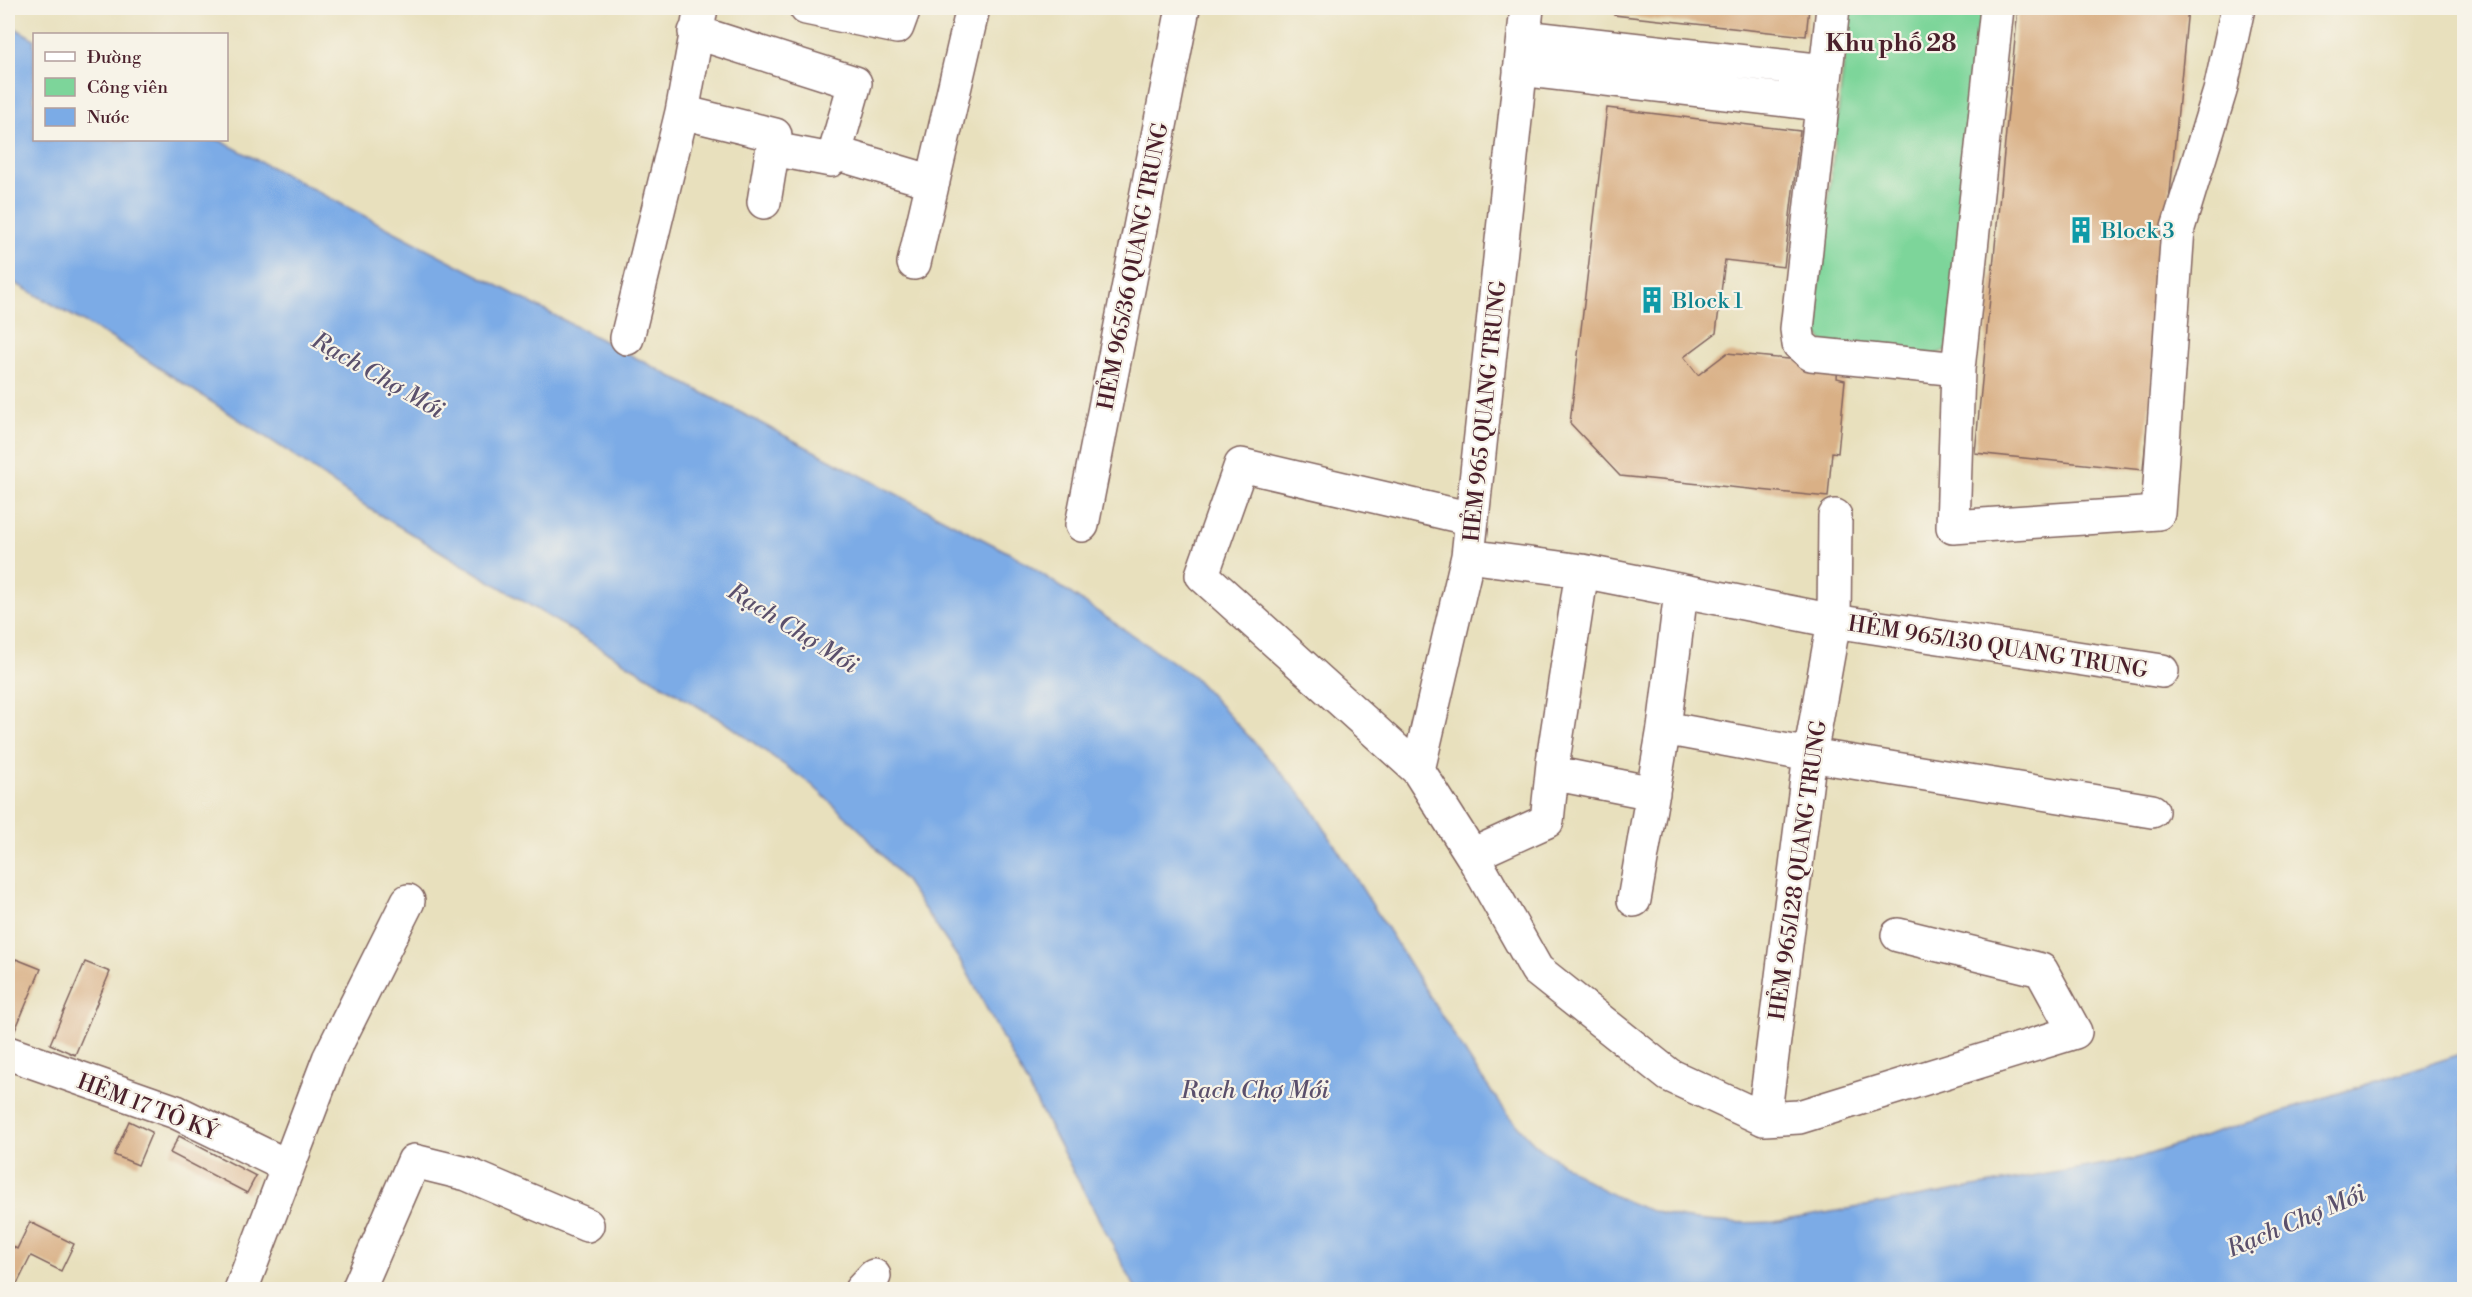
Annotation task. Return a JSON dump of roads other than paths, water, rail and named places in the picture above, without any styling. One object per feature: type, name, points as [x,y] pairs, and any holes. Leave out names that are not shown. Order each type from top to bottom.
[{"type":"street","points":[[806,8],[897,27],[904,8]]},
{"type":"street","points":[[914,263],[973,8]]},
{"type":"street","name":"HẺM 965/36 QUANG TRUNG","points":[[1082,525],[1183,8]]},
{"type":"street","points":[[1833,8],[1797,329],[1800,344],[1811,354],[1958,369]]},
{"type":"street","points":[[1997,8],[1958,369],[1953,527],[2158,513],[2178,228],[2220,91],[2238,8]]},
{"type":"street","points":[[627,338],[682,112],[698,20],[855,83],[831,160],[773,149]]},
{"type":"street","points":[[1524,38],[1825,71]]},
{"type":"street","points":[[1524,38],[1821,104]]},
{"type":"street","name":"HẺM 965 QUANG TRUNG","points":[[1524,38],[1468,556],[1582,571],[1834,621]]},
{"type":"street","points":[[682,112],[775,135],[764,202]]},
{"type":"street","points":[[835,153],[933,182]]},
{"type":"street","points":[[1472,519],[1241,465],[1202,575],[1418,770],[1472,855],[1537,970],[1669,1075],[1764,1119],[1799,1117],[2075,1032],[2041,970],[1898,935]]},
{"type":"street","points":[[1834,621],[1835,516]]},
{"type":"street","points":[[1418,770],[1468,556]]},
{"type":"street","points":[[1472,855],[1547,821],[1582,571]]},
{"type":"street","points":[[1634,900],[1664,728],[1681,592]]},
{"type":"street","name":"HẺM 965/130 QUANG TRUNG","points":[[1834,621],[2162,671]]},
{"type":"street","name":"HẺM 965/128 QUANG TRUNG","points":[[1764,1119],[1810,755],[1834,621]]},
{"type":"street","points":[[1664,728],[1810,755],[2152,811]]},
{"type":"street","points":[[1552,773],[1653,793]]},
{"type":"street","points":[[241,1290],[286,1166],[329,1059],[408,901]]},
{"type":"street","name":"HẺM 17 TÔ KÝ","points":[[8,1053],[176,1112],[286,1166]]},
{"type":"street","points":[[358,1290],[414,1161],[466,1174],[587,1225]]},
{"type":"water","name":"Rạch Chợ Mới","points":[[8,24],[33,38],[33,141],[221,141],[1015,556],[1193,676],[1309,804],[1476,1070],[1510,1116],[1540,1148],[1591,1183],[1616,1196],[1640,1207],[1690,1219],[1744,1223],[1774,1222],[2134,1159],[2464,1053],[2464,1287],[2459,1290],[1136,1289],[965,968],[905,881],[863,833],[812,785],[729,725],[370,509],[286,450],[122,344],[8,279]]},
{"type":"place","name":"Block 3","points":[[2081,230]]},
{"type":"place","name":"Block 1","points":[[1652,300]]},
{"type":"district","name":"Khu phố 28","points":[[1891,43]]}]
